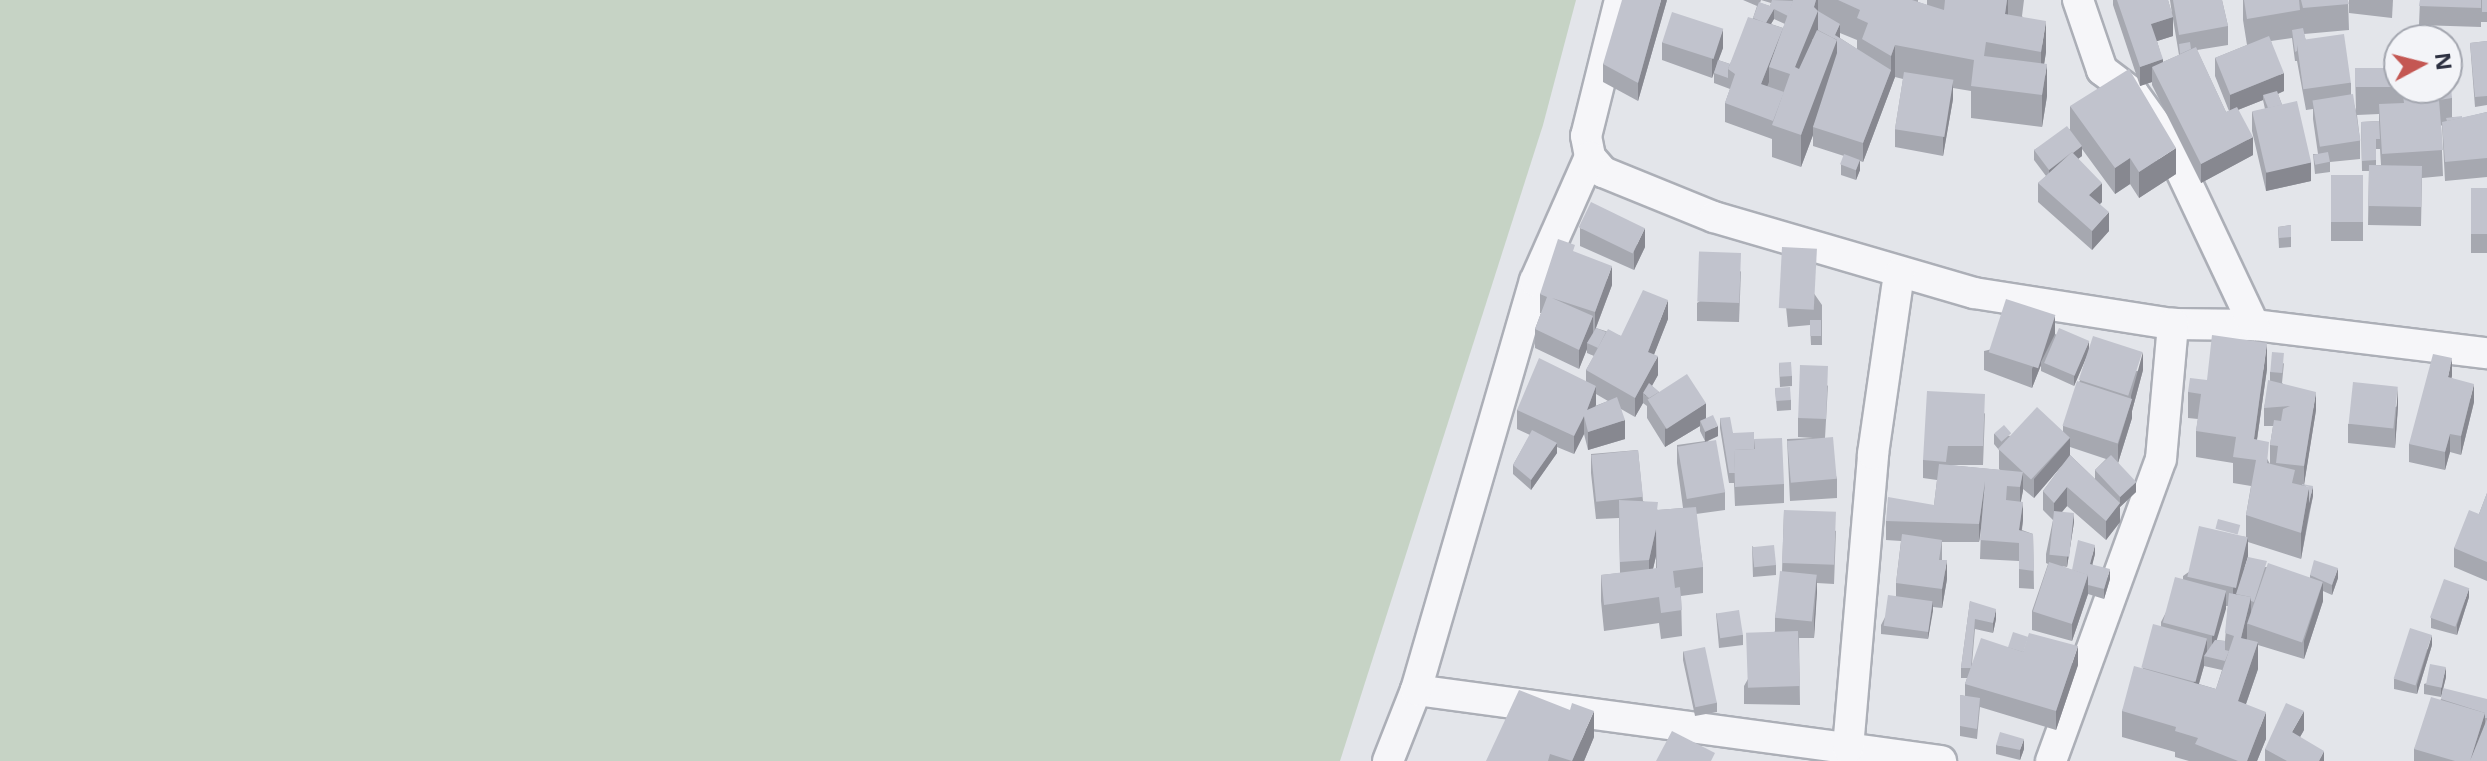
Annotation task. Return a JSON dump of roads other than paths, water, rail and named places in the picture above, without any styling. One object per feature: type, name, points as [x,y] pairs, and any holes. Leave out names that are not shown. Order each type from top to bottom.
[{"type":"street","points":[[1620,0],[1586,136],[1590,157],[1603,172],[1714,217],[1899,274],[1974,293],[2173,324],[2254,325],[2487,353]]},
{"type":"street","points":[[2078,0],[2102,70],[2133,93],[2166,139],[2254,325]]},
{"type":"street","points":[[1388,761],[1416,690],[1535,281],[1590,157]]},
{"type":"street","points":[[1848,748],[1871,468],[1899,274]]},
{"type":"street","points":[[2051,761],[2161,459],[2173,324]]},
{"type":"street","points":[[1416,690],[1941,761]]}]
